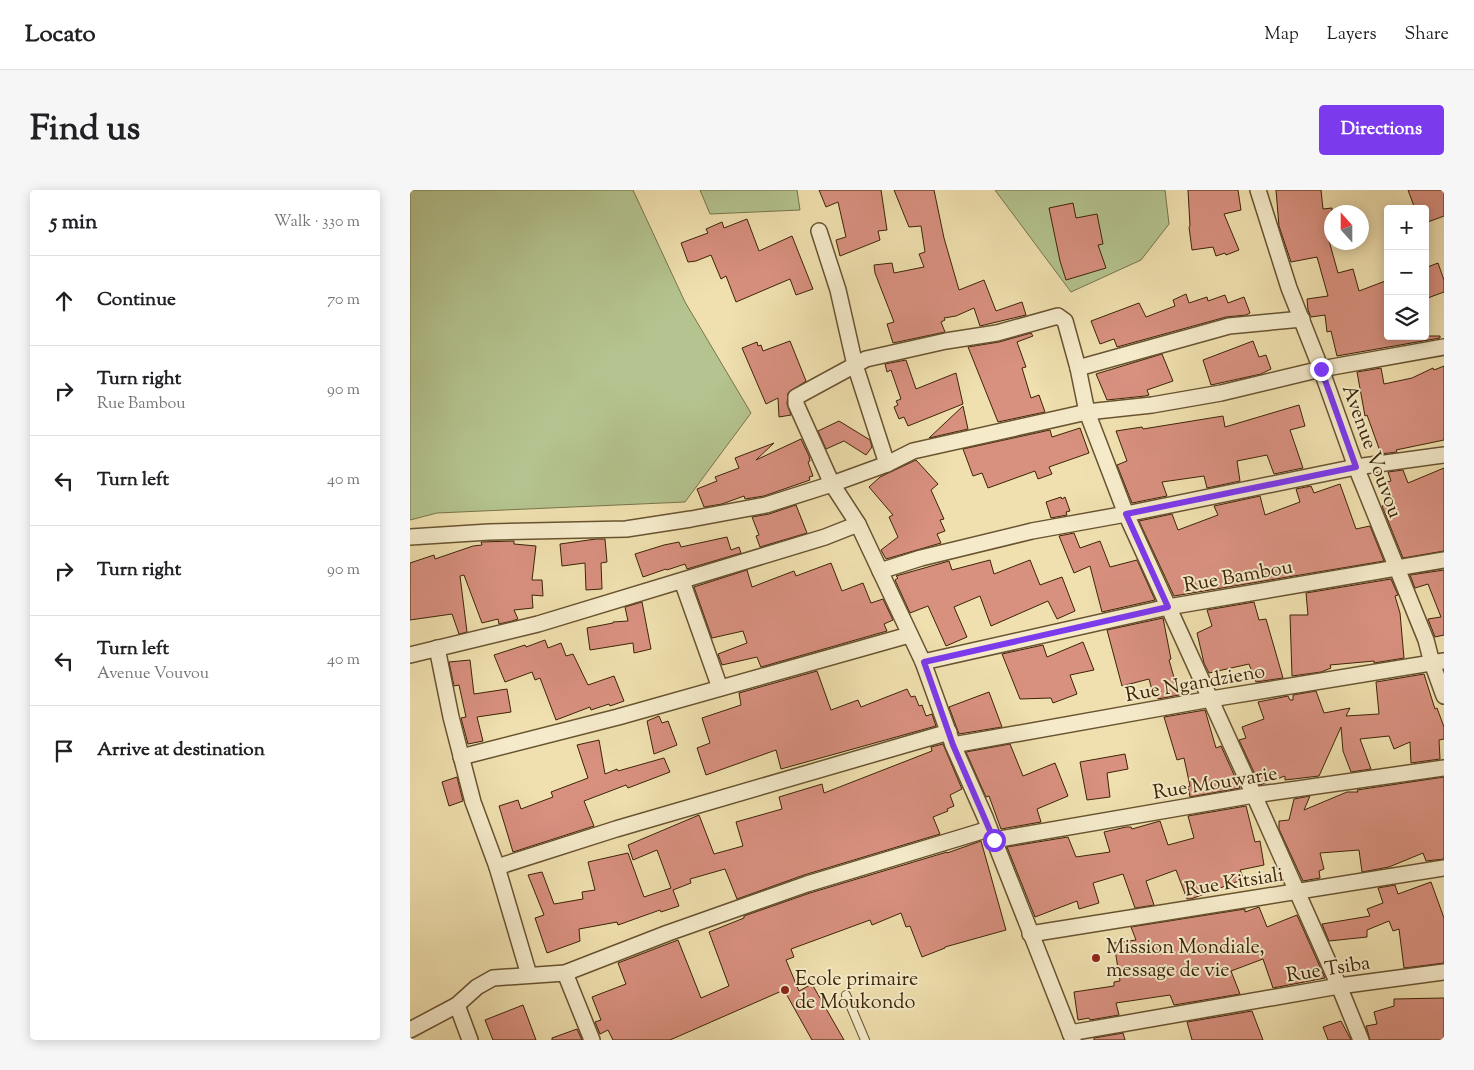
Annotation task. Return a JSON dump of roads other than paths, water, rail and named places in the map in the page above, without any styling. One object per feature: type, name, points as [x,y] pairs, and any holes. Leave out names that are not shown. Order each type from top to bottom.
[{"type":"street","name":"Avenue Vouvou","points":[[1258,190],[1290,288],[1356,467],[1426,640],[1438,662],[1444,696]]},
{"type":"street","points":[[819,231],[838,290],[855,364],[887,464]]},
{"type":"street","points":[[1072,1036],[992,834],[951,738],[924,662],[858,524],[832,484],[796,404],[796,396],[866,358],[997,333],[1058,316],[1065,321],[1078,368],[1086,412],[1126,514],[1297,891],[1339,986],[1360,1040]]},
{"type":"street","points":[[1078,368],[1229,326],[1302,319]]},
{"type":"street","points":[[410,537],[489,532],[626,529],[692,520],[766,505],[887,464],[913,451],[1086,412],[1152,405],[1221,393],[1321,369],[1444,347]]},
{"type":"street","points":[[880,571],[920,558],[1032,532],[1356,467],[1444,454]]},
{"type":"street","points":[[410,655],[538,624],[825,537],[858,524]]},
{"type":"street","name":"Rue Bambou","points":[[924,662],[1168,607],[1444,560]]},
{"type":"street","points":[[682,581],[720,688]]},
{"type":"street","points":[[461,757],[618,717],[909,634]]},
{"type":"street","points":[[437,648],[451,717],[473,802],[497,868],[529,975]]},
{"type":"street","name":"Rue Ngandzieno","points":[[497,868],[616,828],[951,738],[1211,699],[1438,662]]},
{"type":"street","name":"Rue Mouwarie","points":[[410,1030],[457,1006],[477,987],[493,978],[565,973],[659,936],[808,884],[992,834],[1444,768]]},
{"type":"street","name":"Rue Kitsiali","points":[[1030,934],[1444,868]]},
{"type":"street","name":"Rue Tsiba","points":[[1072,1036],[1339,986],[1444,972]]},
{"type":"street","points":[[565,973],[592,1040]]},
{"type":"street","points":[[457,1006],[470,1040]]},
{"type":"lane","points":[[846,995],[865,1040]]},
{"type":"place","name":"Mission Mondiale, message de vie","points":[[1096,958]]},
{"type":"place","name":"Ecole primaire de Moukondo","points":[[785,990]]}]
